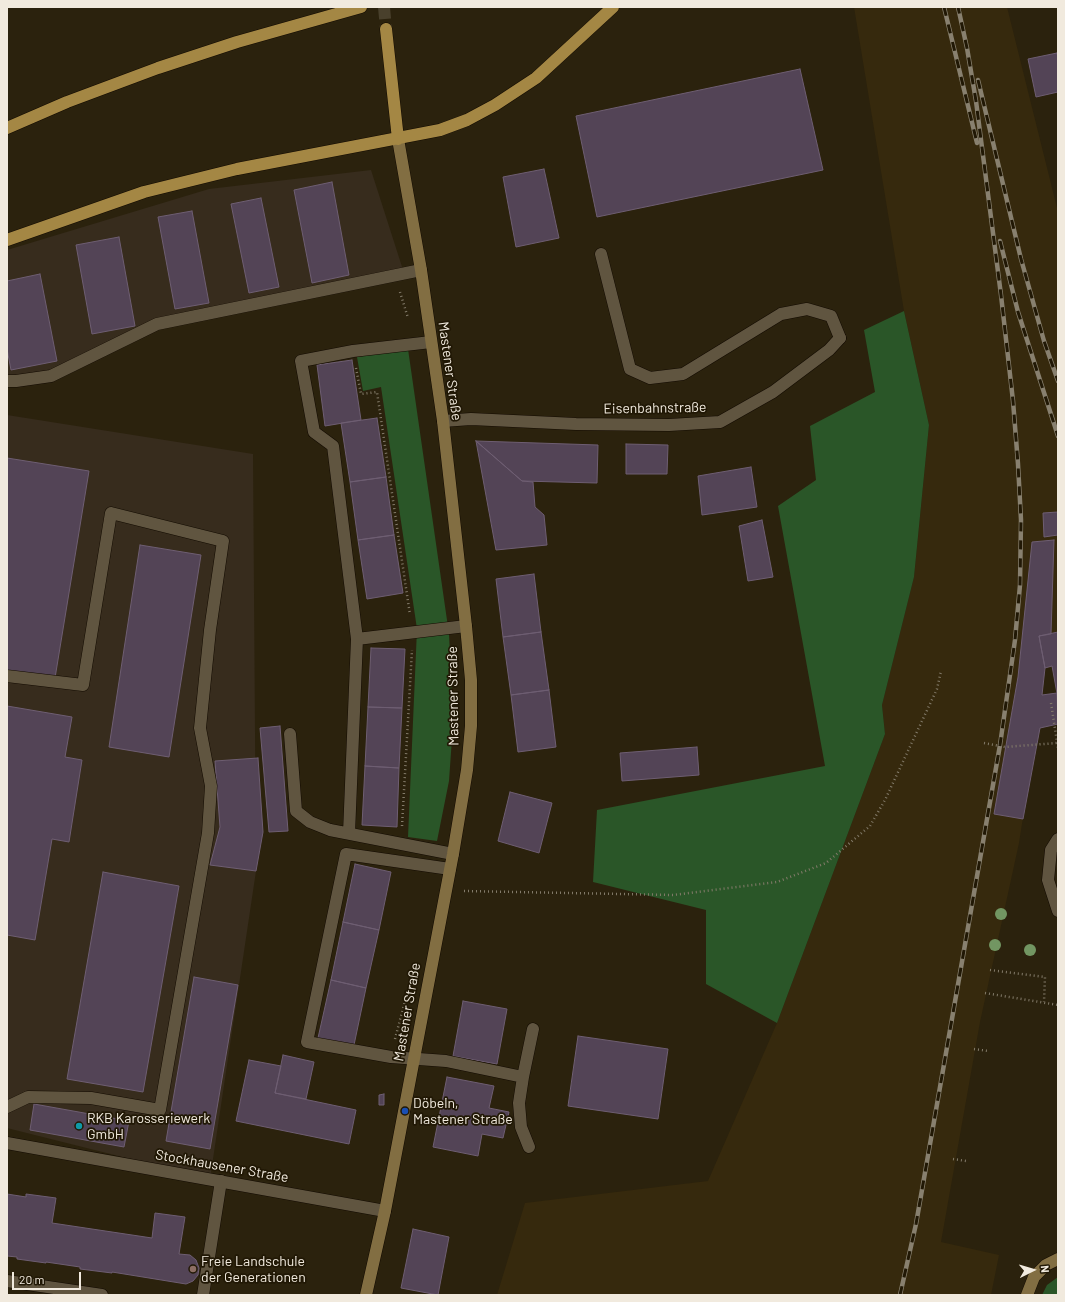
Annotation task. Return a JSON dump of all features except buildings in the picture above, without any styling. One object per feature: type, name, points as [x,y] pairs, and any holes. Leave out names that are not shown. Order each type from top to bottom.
[{"type":"main road","points":[[7,128],[68,102],[158,68],[237,42],[361,7]]},
{"type":"main road","points":[[7,240],[144,192],[237,169],[440,130],[467,120],[495,105],[536,78],[613,7]]},
{"type":"main road","points":[[386,29],[398,139]]},
{"type":"main road","name":"Mastener Straße","points":[[366,1295],[385,1211],[453,854],[467,770],[471,726],[471,680],[443,421],[421,270],[398,139]]},
{"type":"main road","points":[[1027,1295],[1034,1277],[1046,1265],[1058,1259]]},
{"type":"street","name":"Eisenbahnstraße","points":[[443,421],[471,419],[576,424],[669,425],[720,422],[772,392],[829,350],[840,338],[831,316],[807,310],[781,314],[683,374],[650,378],[630,369],[601,254]]},
{"type":"street","points":[[7,381],[51,376],[158,324],[421,270]]},
{"type":"street","points":[[349,834],[357,639],[333,446],[314,432],[301,361],[353,351],[431,342]]},
{"type":"street","points":[[7,676],[83,685],[111,513],[223,542],[210,630],[200,728],[211,786],[208,834],[160,1110],[91,1098],[28,1097],[7,1107]]},
{"type":"street","points":[[357,639],[466,626]]},
{"type":"street","points":[[290,734],[296,811],[310,822],[330,830],[453,854]]},
{"type":"street","points":[[1058,839],[1051,850],[1048,880],[1058,912]]},
{"type":"street","points":[[450,868],[346,854],[307,1042],[391,1057],[446,1061],[523,1077]]},
{"type":"street","points":[[529,1147],[521,1127],[519,1103],[533,1029]]},
{"type":"street","name":"Stockhausener Straße","points":[[7,1143],[385,1211]]},
{"type":"street","points":[[203,1295],[220,1181]]},
{"type":"street","points":[[7,1281],[102,1295]]},
{"type":"path","points":[[393,275],[406,309],[415,344]]},
{"type":"path","points":[[353,351],[361,394],[377,392],[413,632],[401,843]]},
{"type":"path","points":[[446,888],[469,892],[673,895],[777,882],[826,863],[870,826],[885,800],[937,689],[941,671]]},
{"type":"path","points":[[1051,703],[1058,748]]},
{"type":"path","points":[[984,743],[1005,747],[1057,743]]},
{"type":"path","points":[[990,970],[1045,977],[1044,1002]]},
{"type":"path","points":[[985,992],[1058,1005]]},
{"type":"path","points":[[391,1057],[403,1007],[408,995]]},
{"type":"path","points":[[974,1049],[988,1051]]},
{"type":"path","points":[[953,1159],[966,1161]]},
{"type":"shaded area","points":[[854,7],[1007,7],[1058,212],[1058,699],[1052,667],[1045,668],[1019,843],[980,1022],[941,1242],[999,1255],[991,1295],[497,1295],[525,1203],[708,1181],[777,1023],[885,734],[882,705],[914,577],[929,425],[904,311]]},
{"type":"shaded area","points":[[371,170],[404,273],[157,324],[51,376],[7,381],[7,250],[209,189]]},
{"type":"shaded area","points":[[7,415],[253,454],[256,871],[210,1179],[7,1128]]},
{"type":"green space","points":[[904,311],[929,425],[914,577],[882,705],[885,734],[777,1023],[706,984],[706,910],[593,882],[597,810],[825,766],[778,506],[816,480],[810,426],[875,392],[864,330]]},
{"type":"green space","points":[[408,349],[449,634],[452,694],[452,738],[449,781],[437,841],[408,837],[417,629],[381,387],[363,391],[357,357]]},
{"type":"green space","points":[[1058,1277],[1058,1295],[1042,1295],[1047,1285]]},
{"type":"tunnel","points":[[384,7],[386,29]]},
{"type":"railway","points":[[944,7],[977,143]]},
{"type":"railway","points":[[900,1295],[916,1224],[1000,745],[1015,640],[1020,585],[1021,520],[1013,401],[976,101],[958,7]]},
{"type":"railway","points":[[978,80],[1021,259],[1044,341],[1058,381]]},
{"type":"railway","points":[[1000,241],[1018,312],[1058,436]]},
{"type":"place","name":"Döbeln, Mastener Straße","points":[[405,1111]]},
{"type":"place","name":"RKB Karosseriewerk GmbH","points":[[79,1126]]},
{"type":"place","name":"Freie Landschule der Generationen","points":[[193,1269]]}]
